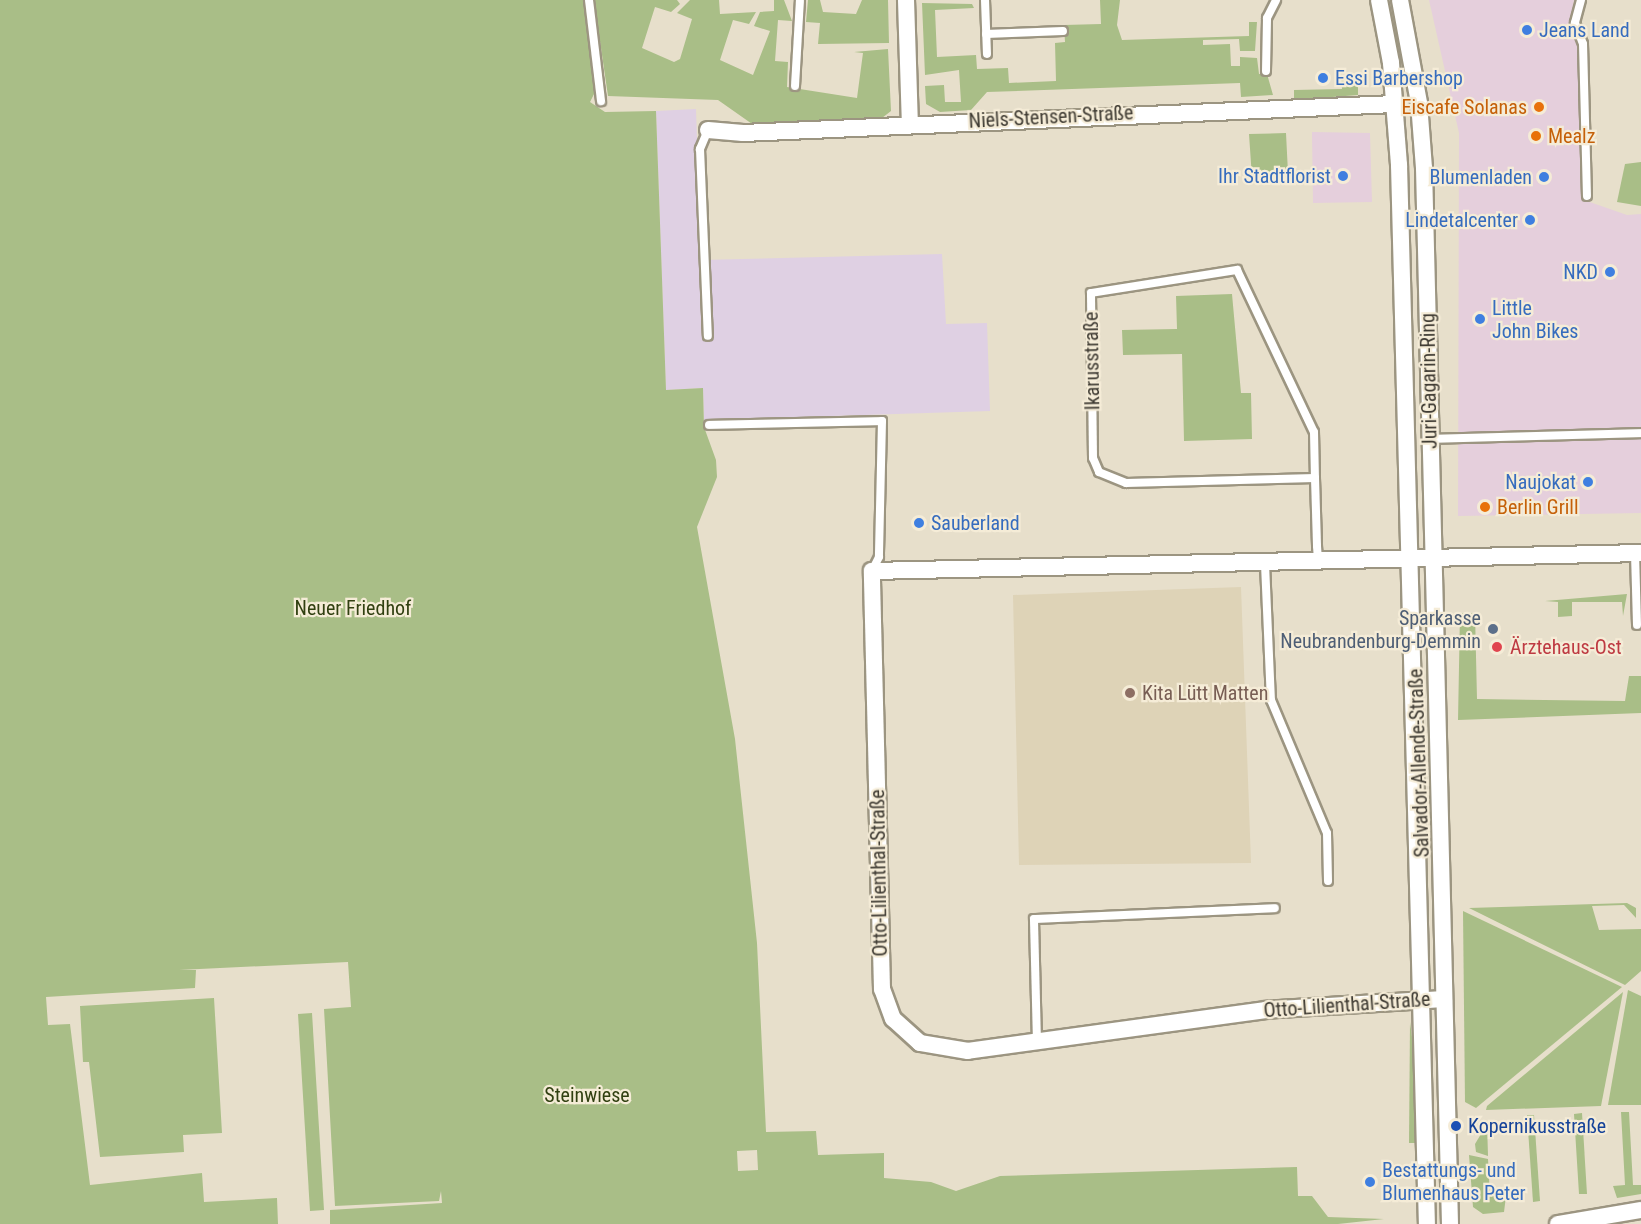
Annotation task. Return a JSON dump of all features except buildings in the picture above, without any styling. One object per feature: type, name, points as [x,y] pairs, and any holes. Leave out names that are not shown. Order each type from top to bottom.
[{"type":"street","points":[[906,0],[910,124]]},
{"type":"street","name":"Juri-Gagarin-Ring","points":[[1379,0],[1395,104],[1413,558]]},
{"type":"street","name":"Juri-Gagarin-Ring","points":[[1400,0],[1423,152],[1434,558]]},
{"type":"street","name":"Niels-Stensen-Straße","points":[[708,130],[1395,104]]},
{"type":"street","points":[[872,571],[1265,564],[1638,553]]},
{"type":"street","name":"Salvador-Allende-Straße","points":[[1413,558],[1425,999],[1427,1224]]},
{"type":"street","name":"Salvador-Allende-Straße","points":[[1434,558],[1450,1224]]},
{"type":"street","name":"Otto-Lilienthal-Straße","points":[[872,571],[882,989],[893,1020],[920,1043],[968,1051],[1266,1010],[1444,999]]},
{"type":"street","points":[[1558,1224],[1641,1210]]},
{"type":"lane","points":[[589,0],[601,101]]},
{"type":"lane","points":[[795,86],[800,0]]},
{"type":"lane","points":[[985,0],[987,54]]},
{"type":"lane","points":[[1266,71],[1267,18],[1276,0]]},
{"type":"lane","points":[[1581,0],[1575,23],[1583,44],[1587,196]]},
{"type":"lane","points":[[987,34],[1063,31]]},
{"type":"lane","points":[[708,130],[700,149],[708,336]]},
{"type":"lane","name":"Ikarusstraße","points":[[1315,478],[1126,483],[1099,472],[1092,458],[1091,293],[1237,270],[1314,432],[1318,561]]},
{"type":"lane","points":[[709,425],[882,421],[879,557],[872,571]]},
{"type":"lane","points":[[1431,439],[1641,433]]},
{"type":"lane","points":[[1637,625],[1638,553]]},
{"type":"lane","points":[[1265,564],[1271,700],[1327,834],[1329,881]]},
{"type":"lane","points":[[1037,1043],[1034,919],[1275,908]]},
{"type":"shaded area","name":"Lindetalcenter","points":[[1429,0],[1574,0],[1569,26],[1578,47],[1584,200],[1627,215],[1641,214],[1641,513],[1458,516],[1459,133]]},
{"type":"shaded area","points":[[696,109],[701,260],[942,254],[946,324],[987,323],[990,411],[704,420],[703,388],[666,390],[656,111]]},
{"type":"shaded area","points":[[1312,132],[1370,133],[1372,202],[1313,203]]},
{"type":"shaded area","name":"Kita Lütt Matten","points":[[1241,587],[1251,863],[1019,865],[1013,595]]},
{"type":"green space","name":"Neuer Friedhof","points":[[0,0],[585,0],[595,92],[590,102],[605,112],[656,111],[666,390],[703,388],[704,427],[716,460],[717,477],[697,527],[735,739],[757,943],[766,1132],[816,1131],[818,1155],[884,1153],[884,1178],[931,1182],[956,1191],[1000,1176],[1297,1167],[1298,1196],[1312,1196],[1328,1217],[1384,1219],[1338,1224],[330,1224],[330,1210],[442,1203],[441,1191],[439,1201],[335,1206],[324,1009],[351,1007],[348,962],[179,970],[196,970],[195,988],[46,997],[48,1025],[70,1024],[90,1185],[202,1173],[204,1202],[277,1198],[278,1224],[0,1224]],"holes":[[[757,1150],[758,1170],[738,1171],[737,1151]]]},
{"type":"green space","points":[[594,0],[677,0],[680,4],[671,12],[655,7],[642,48],[674,62],[680,59],[692,19],[677,13],[690,0],[719,0],[720,14],[756,12],[749,24],[733,20],[720,60],[753,75],[770,31],[754,26],[760,12],[774,11],[774,0],[784,0],[792,21],[778,20],[775,61],[788,62],[787,87],[857,98],[863,53],[854,52],[888,49],[891,111],[882,118],[755,126],[718,100],[608,96]]},
{"type":"green space","points":[[808,0],[820,0],[823,12],[856,14],[862,0],[888,0],[889,43],[818,44],[820,23],[806,22]]},
{"type":"green space","points":[[1100,0],[1120,0],[1117,25],[1122,40],[1249,36],[1249,22],[1257,22],[1255,51],[1240,51],[1239,39],[1203,40],[1203,45],[1230,44],[1231,66],[1240,66],[1240,57],[1257,58],[1259,74],[1267,74],[1273,95],[1241,97],[1240,83],[987,92],[971,110],[940,112],[926,104],[925,86],[944,85],[945,102],[961,102],[959,70],[925,75],[922,3],[972,4],[974,8],[935,10],[937,57],[976,55],[977,69],[1008,68],[1009,83],[1056,81],[1055,43],[1065,42],[1064,25],[1101,24]]},
{"type":"green space","points":[[1341,75],[1358,86],[1358,95],[1294,100],[1294,90],[1342,89]]},
{"type":"green space","points":[[1286,133],[1288,173],[1313,173],[1313,177],[1252,178],[1249,134]]},
{"type":"green space","points":[[1641,162],[1641,206],[1617,202],[1625,164]]},
{"type":"green space","points":[[1232,294],[1241,393],[1251,393],[1252,439],[1184,441],[1182,354],[1123,355],[1122,330],[1177,329],[1176,296]]},
{"type":"green space","points":[[1627,594],[1623,616],[1622,602],[1572,602],[1572,616],[1558,617],[1558,602],[1545,601]]},
{"type":"green space","points":[[1460,613],[1475,613],[1477,699],[1625,701],[1629,676],[1641,676],[1641,713],[1458,720]]},
{"type":"green space","points":[[1627,903],[1636,908],[1636,918],[1624,905],[1592,906],[1599,930],[1641,929],[1641,971],[1625,985],[1469,908]]},
{"type":"green space","points":[[1463,911],[1622,987],[1476,1108],[1465,1102]]},
{"type":"green space","points":[[1628,990],[1641,996],[1641,1105],[1608,1105]]},
{"type":"green space","points":[[1623,992],[1601,1106],[1486,1110],[1487,1106]]},
{"type":"green space","points":[[214,998],[222,1133],[183,1135],[184,1152],[100,1157],[89,1062],[83,1062],[80,1006]]},
{"type":"green space","points":[[312,1013],[324,1210],[310,1211],[298,1014]]},
{"type":"green space","points":[[1410,1022],[1416,1068],[1417,1143],[1409,1143]]},
{"type":"green space","points":[[1621,1112],[1629,1112],[1633,1185],[1641,1185],[1641,1194],[1617,1198],[1613,1186],[1625,1185]]},
{"type":"green space","points":[[1582,1113],[1587,1194],[1579,1194],[1574,1114]]},
{"type":"green space","points":[[1527,1115],[1534,1115],[1540,1201],[1533,1202]]},
{"type":"green space","points":[[1487,1124],[1488,1156],[1476,1152],[1475,1144]]},
{"type":"green space","points":[[1469,1155],[1488,1159],[1490,1196],[1506,1196],[1504,1212],[1483,1214],[1473,1207]]},
{"type":"place","name":"Jeans Land","points":[[1527,30]]},
{"type":"place","name":"Essi Barbershop","points":[[1323,78]]},
{"type":"place","name":"Eiscafe Solanas","points":[[1539,107]]},
{"type":"place","name":"Mealz","points":[[1536,136]]},
{"type":"place","name":"Ihr Stadtflorist","points":[[1343,176]]},
{"type":"place","name":"Blumenladen","points":[[1544,177]]},
{"type":"place","name":"Lindetalcenter","points":[[1530,220]]},
{"type":"place","name":"NKD","points":[[1610,272]]},
{"type":"place","name":"Little John Bikes","points":[[1480,319]]},
{"type":"place","name":"Naujokat","points":[[1588,482]]},
{"type":"place","name":"Berlin Grill","points":[[1485,507]]},
{"type":"place","name":"Sauberland","points":[[919,523]]},
{"type":"place","name":"Sparkasse Neubrandenburg-Demmin","points":[[1493,629]]},
{"type":"place","name":"Ärztehaus-Ost","points":[[1497,647]]},
{"type":"place","name":"Kita Lütt Matten","points":[[1130,693]]},
{"type":"place","name":"Kopernikusstraße","points":[[1456,1126]]},
{"type":"place","name":"Bestattungs- und Blumenhaus Peter","points":[[1370,1182]]},
{"type":"park label","name":"Steinwiese","points":[[587,1095]]}]
